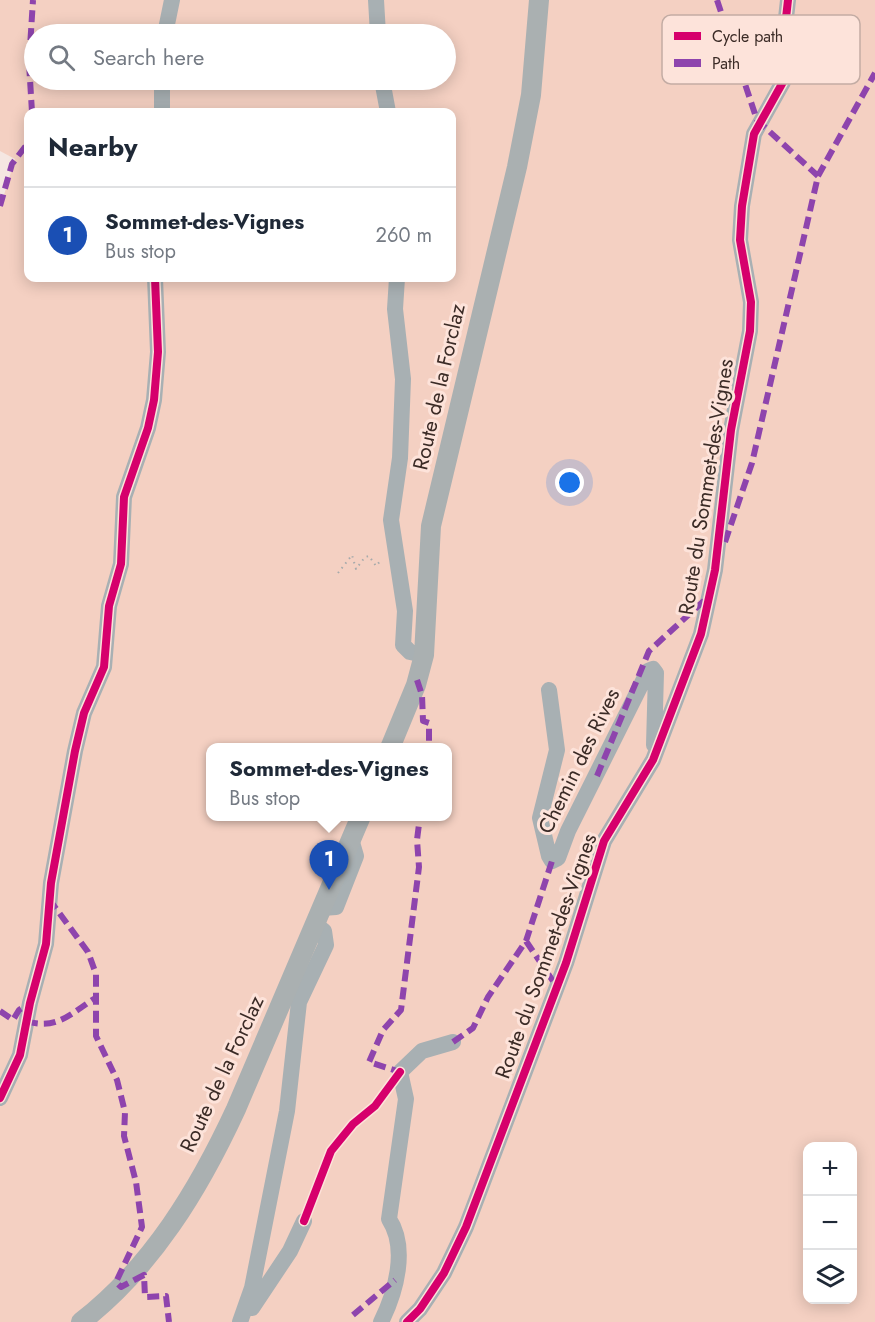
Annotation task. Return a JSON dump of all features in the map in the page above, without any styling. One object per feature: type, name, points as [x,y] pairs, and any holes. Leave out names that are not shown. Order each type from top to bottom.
[{"type":"main road","name":"Route de la Forclaz","points":[[392,743],[416,685],[424,655],[428,622],[431,526],[517,167],[531,95],[539,0]]},
{"type":"main road","name":"Route de la Forclaz","points":[[81,1322],[112,1296],[141,1266],[197,1184],[233,1115],[359,821]]},
{"type":"street","points":[[167,24],[172,0]]},
{"type":"street","points":[[376,0],[377,24]]},
{"type":"street","name":"Route du Sommet-des-Vignes","points":[[786,15],[788,0]]},
{"type":"street","name":"Route du Sommet-des-Vignes","points":[[407,1322],[420,1309],[444,1273],[466,1227],[566,963],[604,841],[653,760],[701,634],[715,570],[731,430],[751,316],[740,240],[742,206],[754,134],[782,84]]},
{"type":"street","points":[[162,90],[162,108]]},
{"type":"street","points":[[384,90],[387,108]]},
{"type":"street","points":[[0,1098],[21,1049],[30,1003],[46,944],[51,882],[75,751],[84,713],[104,667],[109,606],[121,564],[124,497],[146,435],[154,400],[158,352],[155,282]]},
{"type":"street","points":[[397,282],[395,309],[403,379],[399,464],[392,520],[405,611],[403,645],[410,652],[424,655]]},
{"type":"street","name":"Chemin des Rives","points":[[549,690],[557,750],[540,818],[550,860],[557,859],[648,671],[653,669],[656,673],[653,760]]},
{"type":"street","points":[[550,820],[555,843],[561,848]]},
{"type":"street","points":[[240,1322],[252,1288],[287,1111],[299,1002],[327,942],[319,916]]},
{"type":"street","points":[[381,1322],[391,1298],[399,1254],[397,1230],[389,1219],[406,1100],[400,1072],[422,1051],[453,1042]]},
{"type":"street","points":[[244,1322],[264,1287],[291,1251],[304,1221]]},
{"type":"path","points":[[338,573],[352,555],[356,569],[369,556],[376,566],[394,537]]},
{"type":"shaded area","points":[[0,0],[875,0],[875,1322],[0,1322],[0,208],[15,159],[0,151]]},
{"type":"marked path","points":[[31,24],[33,0]]},
{"type":"marked path","points":[[717,0],[722,15]]},
{"type":"marked path","points":[[725,542],[752,463],[818,176],[875,73]]},
{"type":"marked path","points":[[745,84],[757,120],[818,176]]},
{"type":"marked path","points":[[31,90],[32,108]]},
{"type":"marked path","points":[[0,206],[12,164],[24,148]]},
{"type":"marked path","points":[[597,776],[649,651],[708,597]]},
{"type":"marked path","points":[[417,680],[422,695],[423,721],[429,723],[429,743]]},
{"type":"marked path","points":[[398,1074],[400,1072],[369,1062],[383,1030],[401,1010],[419,867],[417,840],[419,821]]},
{"type":"marked path","points":[[453,1042],[473,1028],[488,997],[526,941],[552,861]]},
{"type":"marked path","points":[[49,899],[88,952],[96,974],[96,1036],[117,1080],[125,1112],[124,1136],[136,1182],[142,1227],[116,1282],[121,1287],[144,1275],[145,1297],[166,1296],[169,1322]]},
{"type":"marked path","points":[[526,941],[557,987]]},
{"type":"marked path","points":[[26,1021],[47,1024],[55,1022],[97,997]]},
{"type":"marked path","points":[[0,1011],[13,1020],[19,1010],[30,1003]]},
{"type":"marked path","points":[[353,1315],[395,1280]]},
{"type":"cycle path","points":[[786,15],[788,0]]},
{"type":"cycle path","points":[[407,1322],[420,1309],[444,1273],[466,1227],[566,963],[604,841],[653,760],[701,634],[715,570],[731,430],[750,331],[751,302],[740,240],[742,206],[754,134],[782,84]]},
{"type":"cycle path","points":[[0,1098],[20,1055],[30,1003],[46,944],[51,883],[75,751],[84,713],[104,667],[109,606],[121,564],[124,497],[148,428],[154,400],[158,352],[155,282]]},
{"type":"cycle path","points":[[304,1221],[331,1151],[353,1124],[375,1106],[400,1072]]},
{"type":"place","name":"Sommet-des-Vignes","points":[[329,890]]}]
